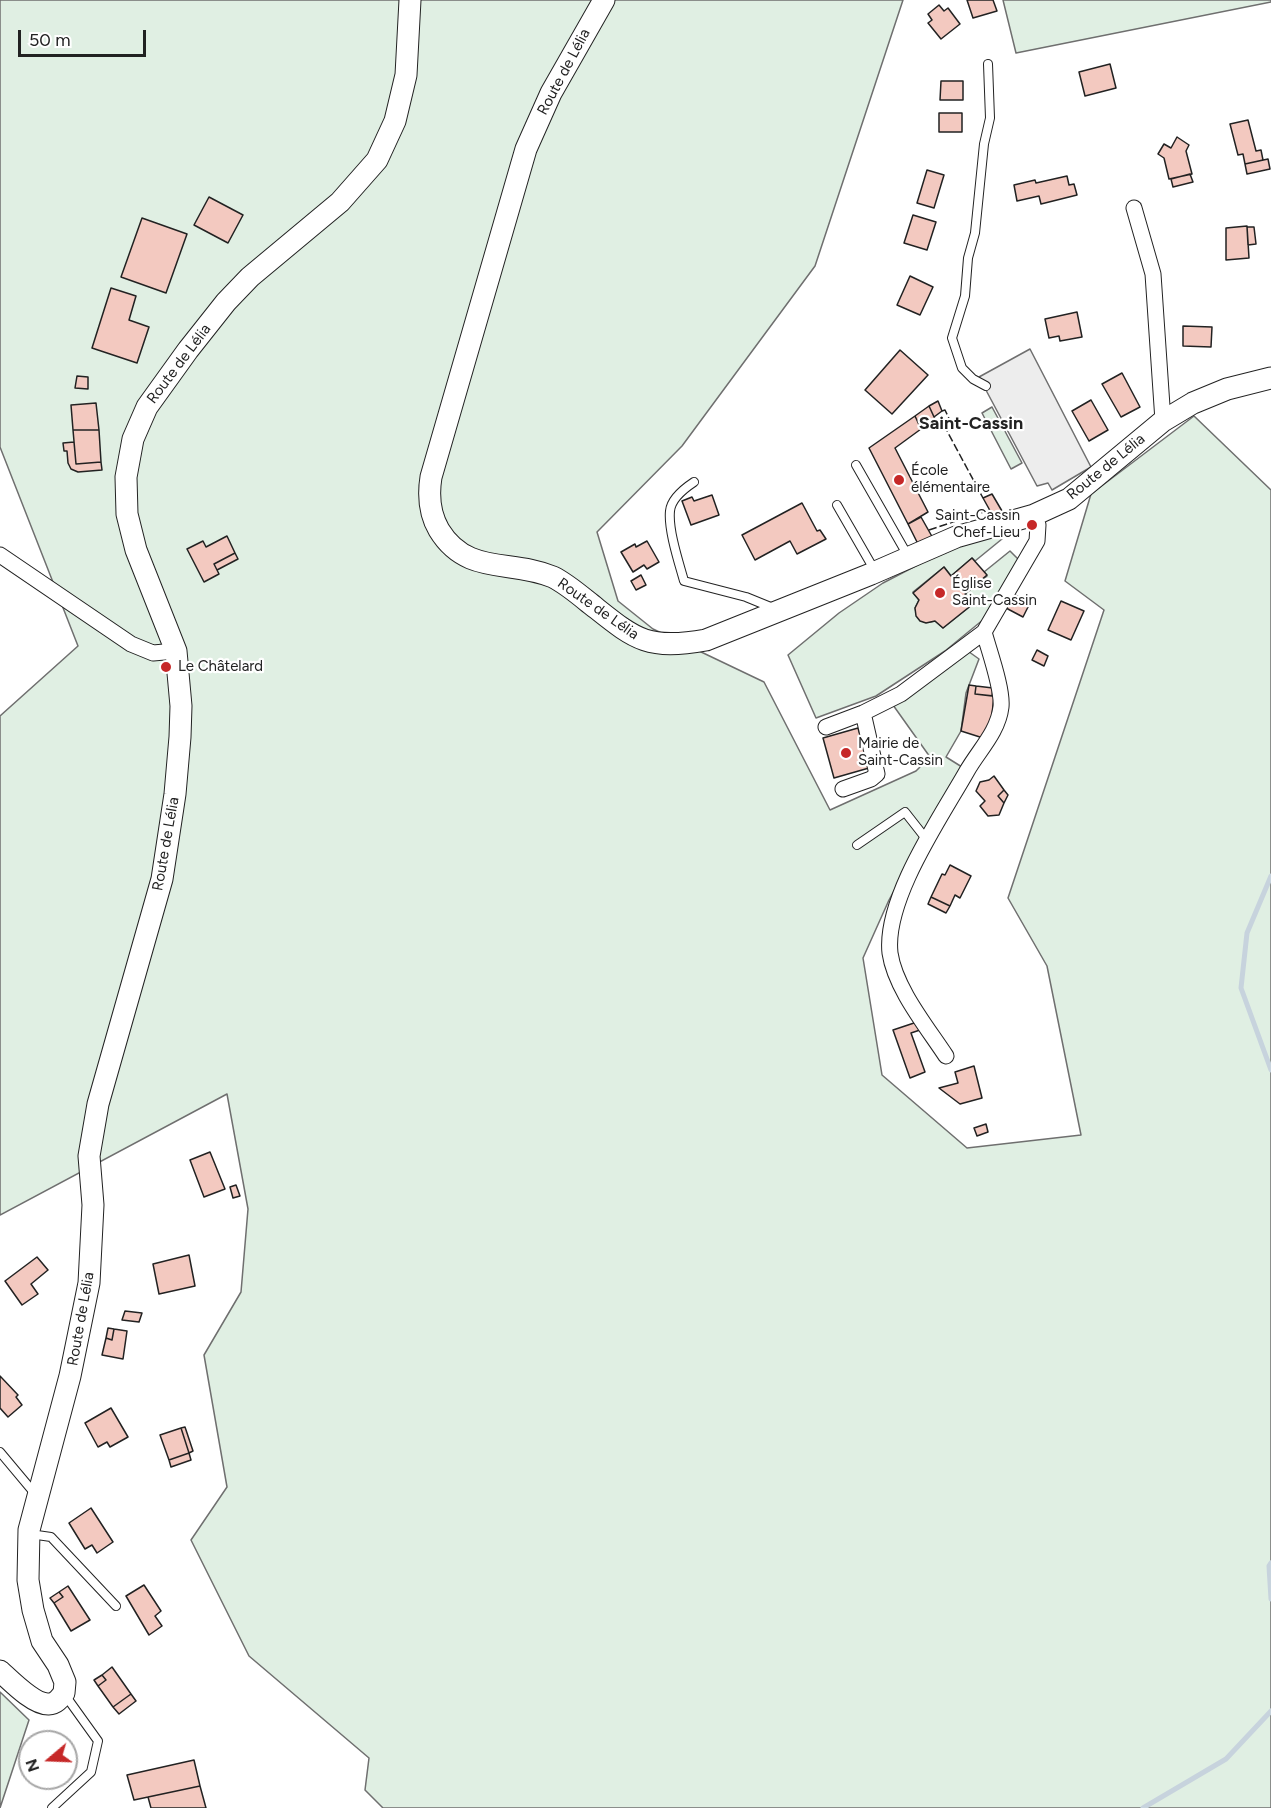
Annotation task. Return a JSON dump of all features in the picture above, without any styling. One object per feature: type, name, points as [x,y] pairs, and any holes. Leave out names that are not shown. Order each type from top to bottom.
[{"type":"street","name":"Route de Lélia","points":[[64,1694],[65,1682],[58,1665],[42,1641],[33,1610],[28,1580],[29,1534],[37,1496],[70,1376],[89,1283],[93,1205],[89,1156],[98,1104],[162,879],[175,794],[180,738],[181,706],[176,651],[136,550],[127,514],[126,477],[133,440],[147,407],[188,350],[226,303],[250,277],[340,201],[377,160],[395,121],[406,75],[410,0]]},
{"type":"street","name":"Route de Lélia","points":[[604,0],[550,93],[526,149],[431,477],[429,493],[431,513],[447,543],[460,554],[479,562],[533,571],[553,578],[568,586],[625,631],[643,640],[660,645],[678,645],[706,640],[876,572],[956,537],[1034,515],[1069,499],[1163,421],[1192,404],[1227,389],[1271,378]]},
{"type":"street","points":[[1134,208],[1153,274],[1163,421]]},
{"type":"street","points":[[826,727],[901,694],[984,632],[1036,541],[1038,531],[1034,515]]},
{"type":"street","points":[[0,555],[131,644],[153,653],[176,651]]},
{"type":"street","points":[[946,1056],[908,998],[898,977],[890,954],[890,929],[901,891],[972,763],[994,731],[999,716],[1001,696],[984,632]]},
{"type":"street","points":[[843,789],[871,779],[877,774],[863,712]]},
{"type":"street","points":[[0,1671],[36,1701],[48,1704],[57,1702],[64,1694]]},
{"type":"lane","points":[[986,386],[973,379],[962,368],[952,338],[965,296],[968,258],[975,233],[984,144],[990,118],[988,64]]},
{"type":"lane","points":[[856,465],[909,558]]},
{"type":"lane","points":[[694,482],[683,489],[670,509],[675,554],[684,581],[746,597],[780,610]]},
{"type":"lane","points":[[837,505],[876,572]]},
{"type":"lane","points":[[857,845],[905,812],[927,841]]},
{"type":"lane","points":[[0,1452],[37,1496]]},
{"type":"lane","points":[[29,1534],[51,1537],[116,1606]]},
{"type":"lane","points":[[52,1808],[91,1772],[98,1741],[64,1694]]},
{"type":"green space","points":[[0,0],[903,0],[815,266],[682,446],[597,532],[618,601],[653,629],[764,682],[830,810],[916,771],[930,757],[893,705],[965,649],[979,659],[966,693],[961,731],[946,757],[962,767],[889,900],[863,958],[882,1075],[967,1148],[1081,1135],[1047,966],[1008,898],[1104,610],[1065,581],[1091,494],[1194,416],[1271,490],[1271,1808],[383,1808],[365,1790],[369,1758],[249,1656],[191,1540],[227,1487],[204,1355],[241,1292],[248,1209],[227,1094],[0,1215],[0,716],[78,646],[0,447]]},
{"type":"green space","points":[[1003,0],[1271,0],[1271,2],[1016,53]]},
{"type":"green space","points":[[992,407],[1022,463],[1011,469],[982,413]]},
{"type":"green space","points":[[998,534],[1002,539],[975,561],[972,558],[951,576],[944,567],[913,592],[919,600],[915,608],[919,619],[924,622],[935,621],[943,628],[973,604],[965,594],[987,576],[984,572],[1010,551],[1019,560],[984,619],[945,651],[876,696],[816,718],[788,655],[839,613],[883,583],[956,545]]},
{"type":"green space","points":[[0,1692],[29,1720],[26,1730],[18,1730],[18,1753],[0,1808]]},
{"type":"shaded area","points":[[1030,349],[1091,467],[1052,490],[1048,483],[1037,486],[979,377]]},
{"type":"building","points":[[967,0],[993,0],[997,11],[973,18]]},
{"type":"building","points":[[939,5],[944,11],[948,8],[960,24],[941,39],[928,23],[932,20],[928,14]]},
{"type":"building","points":[[1110,64],[1116,88],[1085,96],[1079,72]]},
{"type":"building","points":[[941,81],[963,81],[963,100],[940,100]]},
{"type":"building","points":[[939,113],[962,113],[962,132],[939,132]]},
{"type":"building","points":[[1248,120],[1256,151],[1261,150],[1263,160],[1245,164],[1243,154],[1238,155],[1230,124]]},
{"type":"building","points":[[1177,137],[1189,145],[1186,151],[1192,174],[1169,179],[1164,158],[1158,154],[1164,144],[1171,148]]},
{"type":"building","points":[[1268,159],[1270,169],[1247,174],[1245,164]]},
{"type":"building","points":[[927,170],[944,175],[934,208],[917,203]]},
{"type":"building","points":[[1190,174],[1193,182],[1173,187],[1171,179]]},
{"type":"building","points":[[1067,176],[1069,185],[1074,184],[1077,195],[1041,204],[1039,196],[1017,201],[1014,185]]},
{"type":"building","points":[[209,197],[243,215],[228,243],[194,225]]},
{"type":"building","points":[[913,215],[936,222],[927,250],[904,243]]},
{"type":"building","points":[[142,218],[187,234],[166,293],[121,277]]},
{"type":"building","points":[[1247,226],[1249,258],[1226,260],[1226,228]]},
{"type":"building","points":[[1247,227],[1254,227],[1256,244],[1248,245]]},
{"type":"building","points":[[910,276],[933,287],[920,315],[897,305]]},
{"type":"building","points":[[111,288],[136,296],[129,320],[149,327],[137,363],[92,348]]},
{"type":"building","points":[[1077,312],[1082,337],[1060,341],[1059,336],[1049,338],[1045,319]]},
{"type":"building","points":[[1183,326],[1212,327],[1211,347],[1183,346]]},
{"type":"building","points":[[900,350],[928,375],[892,414],[865,390]]},
{"type":"building","points":[[1122,373],[1140,407],[1121,417],[1102,384]]},
{"type":"building","points":[[77,376],[88,377],[88,389],[75,388]]},
{"type":"building","points":[[1091,400],[1108,430],[1089,441],[1072,411]]},
{"type":"building","points":[[938,401],[942,411],[934,417],[929,406]]},
{"type":"building","points":[[96,403],[99,430],[73,430],[71,405]]},
{"type":"building","points":[[929,406],[935,419],[921,429],[915,416]]},
{"type":"building","name":"École élémentaire","points":[[915,416],[921,429],[895,448],[928,512],[908,524],[869,448]]},
{"type":"building","points":[[73,430],[99,430],[101,462],[76,464]]},
{"type":"building","points":[[74,442],[76,464],[101,462],[102,470],[78,472],[71,469],[63,443]]},
{"type":"building","points":[[992,494],[1002,511],[993,516],[983,498]]},
{"type":"building","points":[[712,495],[719,515],[691,525],[682,501],[692,497],[694,501]]},
{"type":"building","points":[[802,503],[817,531],[820,530],[826,539],[797,554],[790,541],[755,560],[742,535]]},
{"type":"building","points":[[921,517],[934,540],[920,548],[908,524]]},
{"type":"building","points":[[227,536],[235,553],[214,564],[219,574],[204,582],[187,549],[203,541],[206,547]]},
{"type":"building","points":[[647,541],[659,562],[647,569],[644,565],[633,572],[621,552],[635,544],[636,547]]},
{"type":"building","points":[[235,553],[238,559],[217,570],[214,564]]},
{"type":"building","name":"Église Saint-Cassin","points":[[972,558],[987,575],[965,594],[973,604],[943,628],[935,621],[926,623],[920,621],[916,616],[915,608],[919,600],[913,593],[944,567],[951,576]]},
{"type":"building","points":[[641,575],[646,585],[636,590],[631,581]]},
{"type":"building","points":[[1013,594],[1030,603],[1023,617],[1006,608]]},
{"type":"building","points":[[1061,601],[1084,611],[1071,640],[1048,630]]},
{"type":"building","points":[[1037,650],[1048,656],[1044,666],[1032,660]]},
{"type":"building","points":[[969,685],[976,686],[975,694],[994,696],[991,723],[983,738],[961,731]]},
{"type":"building","points":[[976,686],[993,688],[992,696],[975,694]]},
{"type":"building","name":"Mairie de Saint-Cassin","points":[[858,728],[869,768],[834,778],[823,738]]},
{"type":"building","points":[[994,776],[1004,790],[998,796],[1004,803],[999,815],[988,816],[980,806],[985,801],[976,791],[980,782]]},
{"type":"building","points":[[1004,790],[1008,795],[1004,803],[998,796]]},
{"type":"building","points":[[950,865],[971,876],[960,898],[955,895],[950,906],[931,897],[942,874],[945,875]]},
{"type":"building","points":[[931,897],[950,906],[946,913],[928,904]]},
{"type":"building","points":[[917,1022],[920,1030],[911,1033],[925,1072],[910,1078],[893,1030]]},
{"type":"building","points":[[974,1066],[982,1098],[960,1104],[939,1088],[958,1083],[955,1072]]},
{"type":"building","points":[[986,1124],[988,1132],[977,1136],[974,1128]]},
{"type":"building","points":[[210,1152],[225,1189],[204,1197],[190,1160]]},
{"type":"building","points":[[236,1185],[240,1196],[233,1198],[230,1187]]},
{"type":"building","points":[[189,1255],[195,1286],[159,1294],[153,1264]]},
{"type":"building","points":[[37,1257],[48,1270],[31,1284],[38,1294],[22,1305],[5,1281]]},
{"type":"building","points":[[125,1311],[142,1313],[139,1322],[122,1320]]},
{"type":"building","points":[[108,1328],[114,1329],[112,1340],[106,1338]]},
{"type":"building","points":[[114,1329],[127,1331],[123,1359],[102,1355],[106,1338],[112,1340]]},
{"type":"building","points":[[0,1376],[18,1395],[16,1397],[22,1405],[8,1417],[0,1408]]},
{"type":"building","points":[[111,1408],[128,1437],[110,1447],[107,1442],[98,1447],[85,1423]]},
{"type":"building","points":[[185,1427],[193,1451],[189,1453],[181,1428]]},
{"type":"building","points":[[181,1428],[189,1453],[169,1460],[160,1435]]},
{"type":"building","points":[[189,1453],[191,1460],[171,1467],[169,1460]]},
{"type":"building","points":[[91,1508],[113,1542],[97,1553],[92,1545],[85,1549],[69,1523]]},
{"type":"building","points":[[144,1585],[161,1611],[155,1616],[162,1626],[149,1635],[126,1596]]},
{"type":"building","points":[[68,1586],[90,1620],[71,1631],[54,1603],[63,1597],[59,1592]]},
{"type":"building","points":[[59,1592],[63,1597],[54,1603],[50,1598]]},
{"type":"building","points":[[112,1667],[131,1694],[113,1707],[98,1686],[106,1680],[102,1675]]},
{"type":"building","points":[[102,1675],[106,1680],[98,1686],[94,1680]]},
{"type":"building","points":[[131,1694],[136,1701],[119,1714],[113,1707]]},
{"type":"building","points":[[194,1760],[200,1786],[134,1800],[127,1775]]},
{"type":"building","points":[[200,1786],[206,1808],[151,1808],[148,1797]]},
{"type":"waterway","points":[[1271,876],[1247,933],[1241,988],[1271,1070]]},
{"type":"waterway","points":[[1271,1563],[1269,1566],[1271,1599]]},
{"type":"waterway","points":[[1143,1808],[1226,1759],[1271,1711]]},
{"type":"fence","points":[[942,411],[945,410],[953,427],[947,431],[983,498]]},
{"type":"fence","points":[[929,530],[990,510]]},
{"type":"place","name":"École élémentaire","points":[[899,480]]},
{"type":"place","name":"Saint-Cassin Chef-Lieu","points":[[1032,525]]},
{"type":"place","name":"Église Saint-Cassin","points":[[940,593]]},
{"type":"place","name":"Le Châtelard","points":[[166,667]]},
{"type":"place","name":"Mairie de Saint-Cassin","points":[[846,753]]},
{"type":"district","name":"Saint-Cassin","points":[[971,424]]}]
